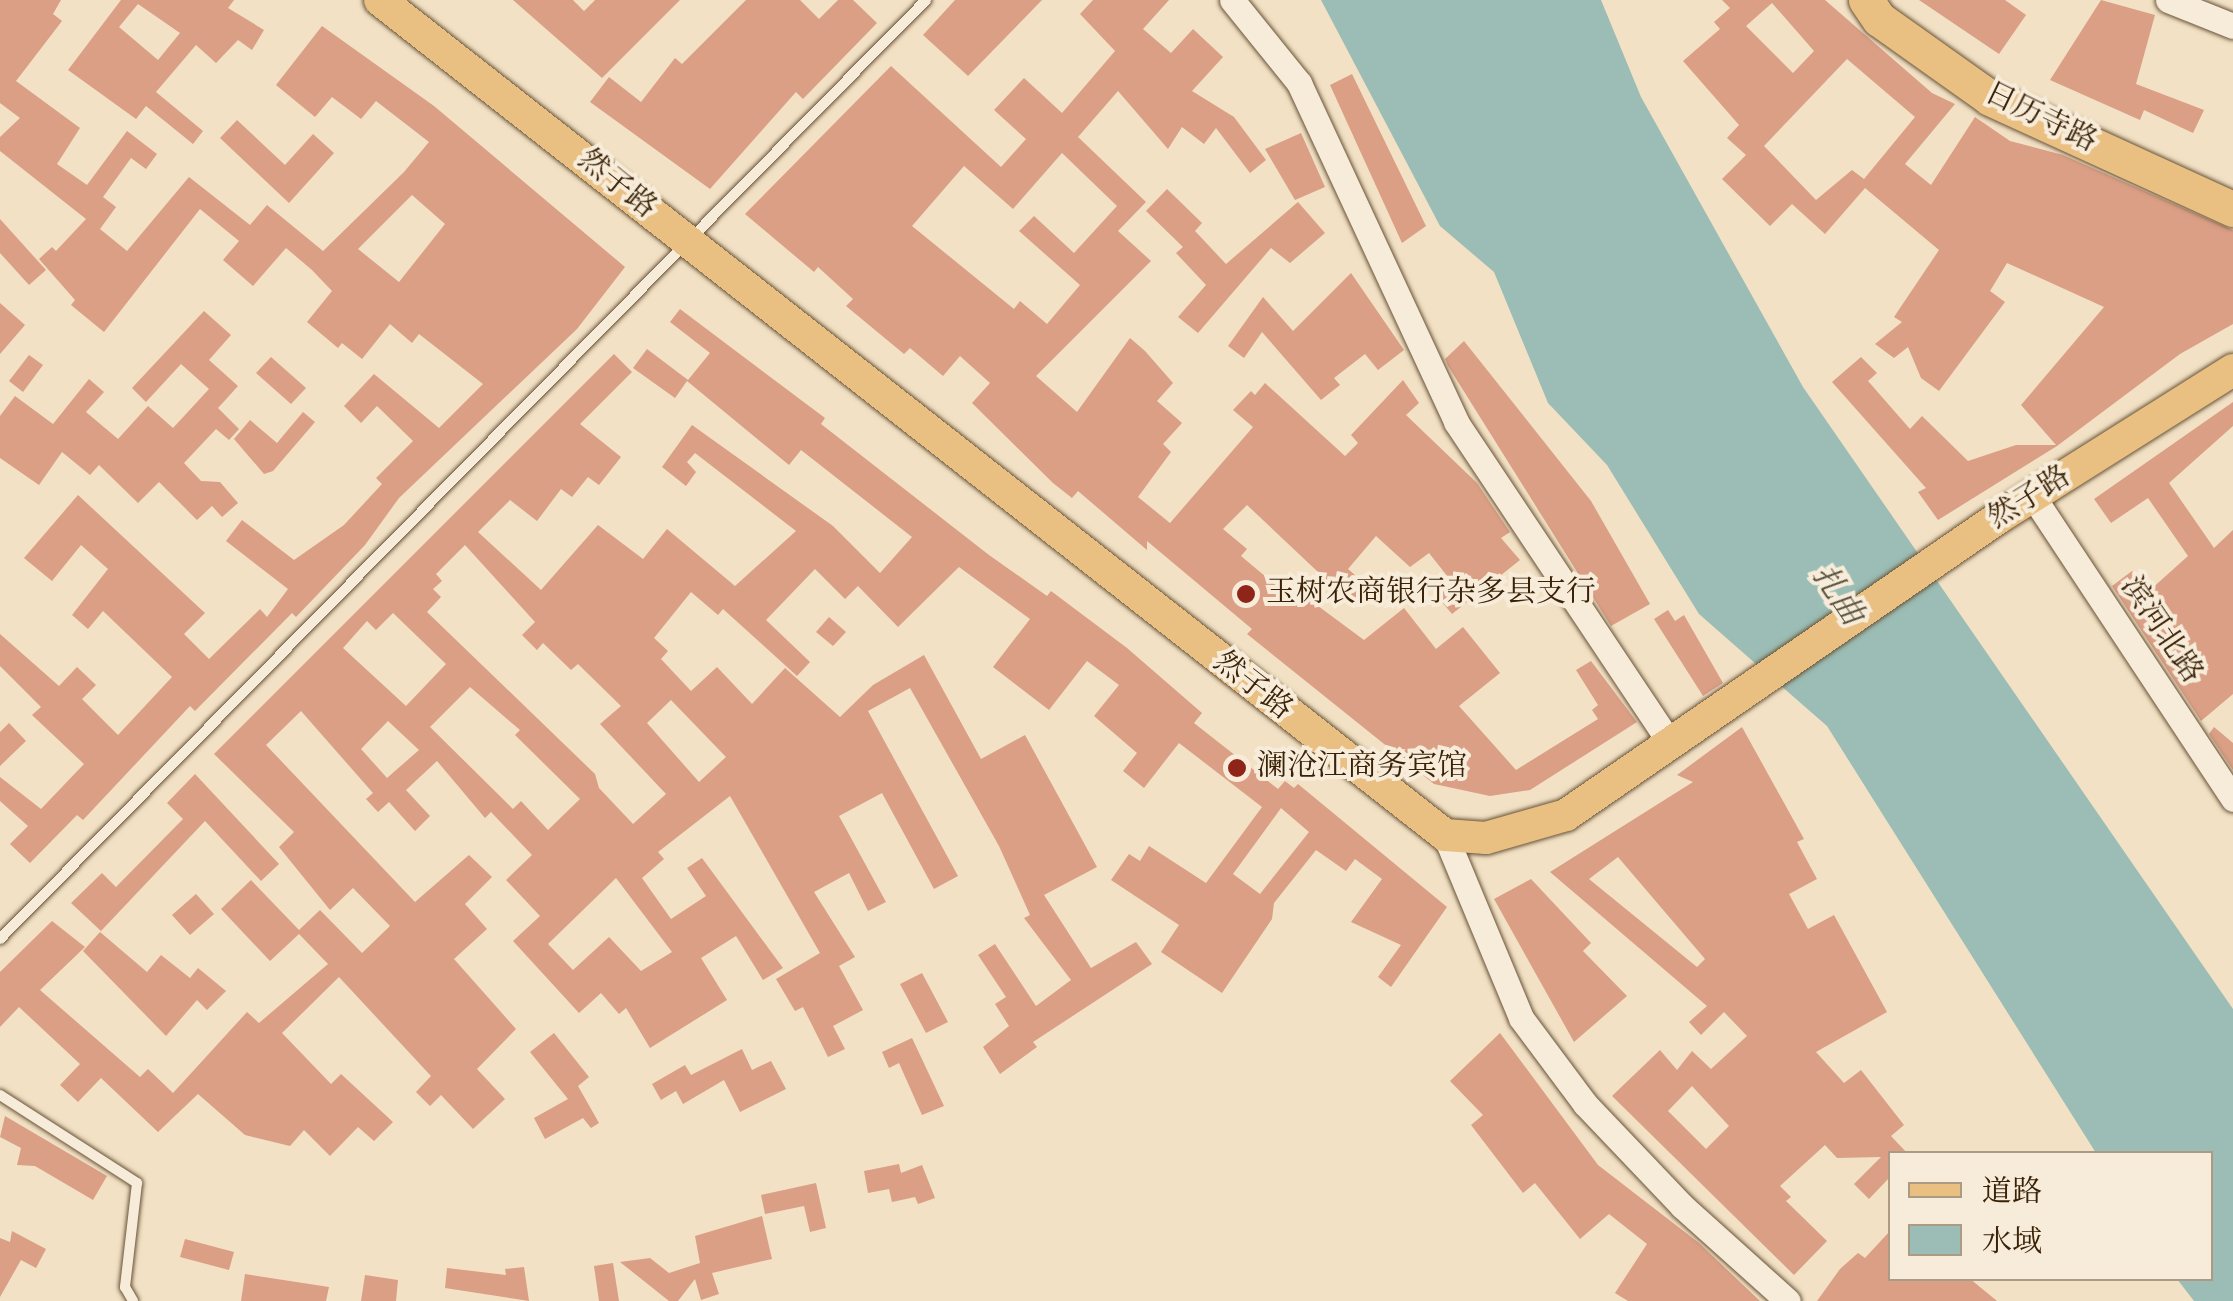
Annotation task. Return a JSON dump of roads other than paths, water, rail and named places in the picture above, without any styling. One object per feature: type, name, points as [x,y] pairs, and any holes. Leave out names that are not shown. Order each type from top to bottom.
[{"type":"highway","name":"日历寺路","points":[[1866,0],[1878,19],[1990,98],[2233,209]]},
{"type":"highway","name":"日历寺路","points":[[1883,0],[2001,81],[2233,187]]},
{"type":"main road","name":"然子路","points":[[380,0],[1446,835],[1486,838],[1566,816],[1998,518],[2233,370]]},
{"type":"street","points":[[1232,0],[1298,83],[1456,422],[1682,735]]},
{"type":"street","points":[[2168,0],[2233,26]]},
{"type":"street","name":"滨河北路","points":[[2034,498],[2233,799]]},
{"type":"street","points":[[1446,835],[1521,1018],[1574,1090],[1682,1206],[1788,1301]]},
{"type":"lane","points":[[0,940],[926,0]]},
{"type":"lane","points":[[0,1095],[137,1183],[125,1287],[133,1301]]},
{"type":"water","name":"扎曲","points":[[1321,0],[1601,0],[1641,97],[1803,387],[2233,1009],[2233,1301],[2194,1301],[2179,1281],[2213,1281],[2213,1151],[2095,1151],[1827,726],[1699,614],[1607,465],[1548,403],[1494,272],[1440,226]]},
{"type":"place","name":"玉树农商银行杂多县支行","points":[[1246,594]]},
{"type":"place","name":"澜沧江商务宾馆","points":[[1237,768]]}]
